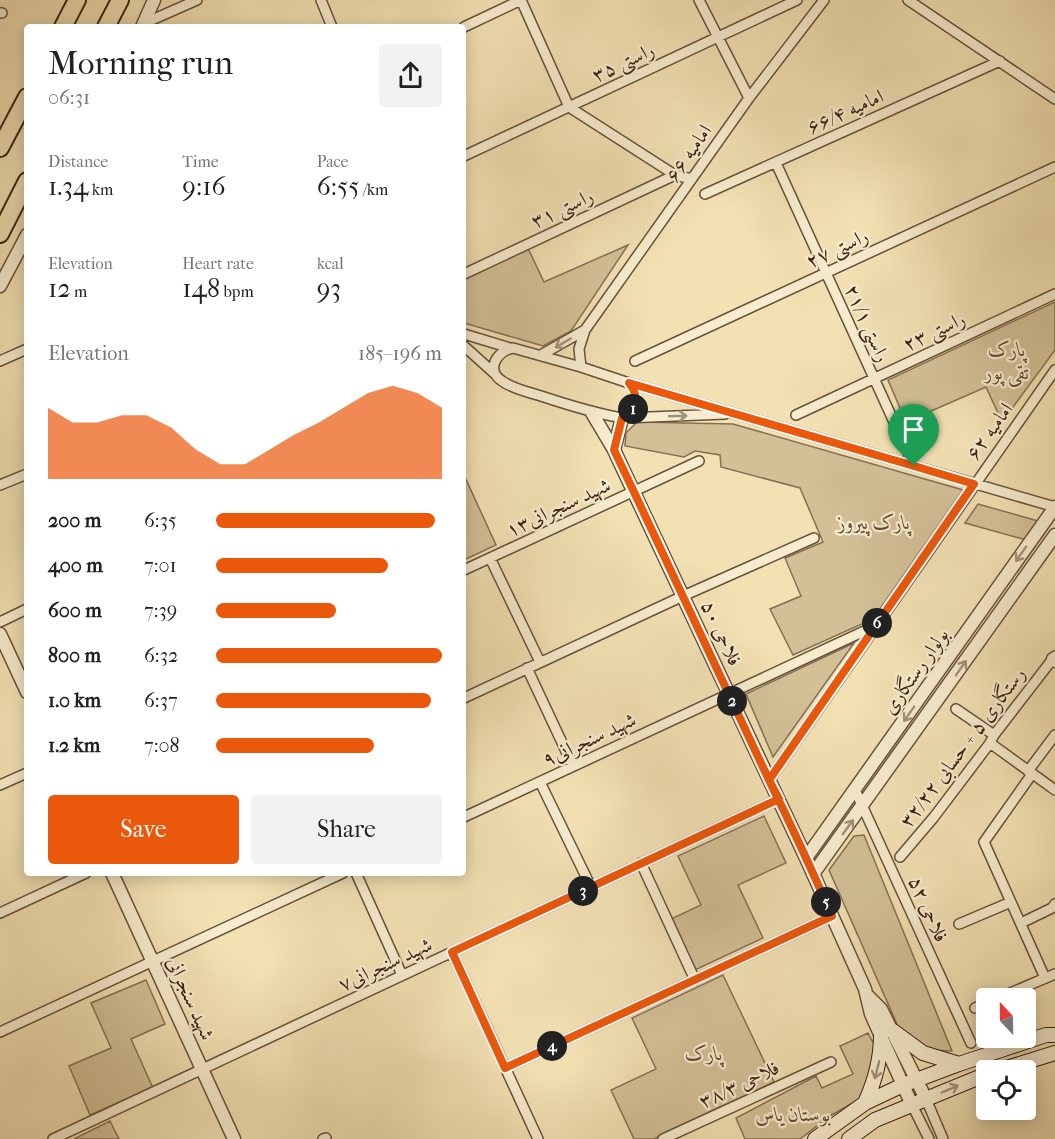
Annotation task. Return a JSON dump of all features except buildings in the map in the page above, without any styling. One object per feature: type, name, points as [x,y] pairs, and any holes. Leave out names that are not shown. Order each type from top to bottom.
[{"type":"highway","points":[[64,24],[76,0]]},
{"type":"highway","points":[[108,24],[120,0]]},
{"type":"highway","points":[[0,148],[24,103]]},
{"type":"highway","points":[[0,234],[24,187]]},
{"type":"main road","points":[[0,136],[15,120]]},
{"type":"main road","points":[[865,1103],[872,1088],[887,1033],[923,1053],[959,1064]]},
{"type":"main road","points":[[815,1139],[865,1103],[903,1085],[1046,1035],[1055,1035]]},
{"type":"main road","points":[[1032,1060],[1055,1053]]},
{"type":"main road","points":[[849,1139],[875,1120],[976,1079]]},
{"type":"street","points":[[143,24],[154,0]]},
{"type":"street","points":[[145,24],[197,0]]},
{"type":"street","points":[[321,0],[331,24]]},
{"type":"street","points":[[466,26],[521,0],[569,107],[675,175],[692,179]]},
{"type":"street","points":[[699,0],[749,98]]},
{"type":"street","name":"راستی ۳۵","points":[[466,155],[797,0]]},
{"type":"street","name":"امامیه ۶۶","points":[[585,330],[749,98],[824,0]]},
{"type":"street","points":[[908,0],[1055,99]]},
{"type":"street","name":"امامیه ۶۶/۴","points":[[705,194],[1000,61]]},
{"type":"street","name":"راستی ۲۱/۱","points":[[776,162],[914,466]]},
{"type":"street","name":"راستی ۲۷","points":[[635,362],[1055,167]]},
{"type":"street","name":"راستی ۳۱","points":[[466,273],[675,175]]},
{"type":"street","points":[[0,286],[24,242]]},
{"type":"street","name":"راستی ۲۳","points":[[796,415],[1055,294]]},
{"type":"street","points":[[541,355],[585,330]]},
{"type":"street","points":[[581,367],[579,349],[585,330]]},
{"type":"street","points":[[466,335],[1055,507]]},
{"type":"street","points":[[466,348],[500,380],[520,390],[592,412],[622,418],[733,413]]},
{"type":"street","points":[[495,374],[495,360],[499,354],[513,348]]},
{"type":"street","points":[[0,361],[24,350]]},
{"type":"street","name":"امامیه ۶۲","points":[[769,780],[1055,370]]},
{"type":"street","points":[[614,450],[622,418],[630,414],[634,407],[636,398],[629,383]]},
{"type":"street","name":"فلاحی ۵۰","points":[[592,412],[614,450],[779,799],[868,996],[872,1014],[918,1079],[926,1099]]},
{"type":"street","name":"شهید سنجرانی۱۳","points":[[466,569],[699,461]]},
{"type":"street","points":[[0,485],[24,475]]},
{"type":"street","name":"بولوار رستگاری","points":[[806,858],[1055,507]]},
{"type":"street","name":"بولوار رستگاری","points":[[813,874],[1055,535]]},
{"type":"street","points":[[466,697],[814,538]]},
{"type":"street","points":[[490,558],[540,662]]},
{"type":"street","points":[[0,622],[24,610]]},
{"type":"street","name":"شهید سنجرانی۹","points":[[466,816],[876,626]]},
{"type":"street","points":[[0,634],[4,655],[24,687]]},
{"type":"street","name":"رستگاری ۵ + حسابی ۳۲/۲۲","points":[[900,857],[934,817],[1054,658]]},
{"type":"street","points":[[527,668],[573,766]]},
{"type":"street","points":[[956,709],[1030,772],[1055,790]]},
{"type":"street","points":[[1045,978],[984,842],[1055,735]]},
{"type":"street","points":[[0,785],[24,774]]},
{"type":"street","points":[[540,782],[591,887]]},
{"type":"street","name":"فلاحی ۵۲","points":[[855,790],[970,1044]]},
{"type":"street","name":"شهید سنجرانی۷","points":[[53,1139],[779,799]]},
{"type":"street","points":[[641,864],[695,980]]},
{"type":"street","points":[[0,913],[80,876]]},
{"type":"street","name":"شهید سنجرانی","points":[[113,876],[234,1139]]},
{"type":"street","points":[[0,1031],[337,876]]},
{"type":"street","points":[[357,876],[402,975]]},
{"type":"street","points":[[959,924],[1011,902]]},
{"type":"street","points":[[1021,923],[1052,908],[1055,904]]},
{"type":"street","points":[[505,1068],[832,916]]},
{"type":"street","points":[[452,952],[538,1139]]},
{"type":"street","points":[[1022,988],[1055,974]]},
{"type":"street","name":"فلاحی ۵۰","points":[[887,1033],[903,1085],[912,1105]]},
{"type":"street","name":"فلاحی ۳۸/۳","points":[[663,1139],[831,1062]]},
{"type":"street","points":[[926,1099],[943,1139]]},
{"type":"street","points":[[912,1105],[928,1139]]},
{"type":"green space","points":[[526,244],[544,282],[628,245],[571,331],[543,346],[466,324],[466,272]]},
{"type":"green space","name":"پارک تقی پور","points":[[1055,302],[1055,350],[1002,422],[986,387],[906,422],[888,380]]},
{"type":"green space","name":"پارک پیروز","points":[[637,422],[733,424],[963,490],[873,619],[793,655],[770,609],[801,596],[785,558],[823,542],[800,488],[721,467],[720,455],[695,451],[684,457],[625,446],[626,433]]},
{"type":"green space","points":[[466,479],[496,545],[466,559]]},
{"type":"green space","points":[[978,504],[1045,523],[1030,541],[965,523]]},
{"type":"green space","points":[[854,643],[773,757],[746,694]]},
{"type":"green space","points":[[764,816],[786,863],[738,885],[763,938],[695,970],[671,919],[701,905],[678,856]]},
{"type":"green space","points":[[864,835],[952,1051],[928,1050],[900,1031],[829,870],[854,836]]},
{"type":"green space","name":"پارک","points":[[723,975],[774,1082],[654,1139],[634,1139],[611,1090],[656,1069],[632,1018]]},
{"type":"green space","points":[[146,980],[165,1024],[131,1039],[153,1088],[90,1115],[69,1066],[111,1048],[91,1003]]},
{"type":"green space","name":"بوستان یاس","points":[[868,1033],[877,1050],[865,1096],[830,1116],[800,1139],[745,1139],[736,1118],[816,1076],[822,1088],[853,1074],[840,1046]]},
{"type":"green space","points":[[110,1121],[119,1139],[74,1139]]},
{"type":"route","points":[[914,466],[629,383],[636,398],[634,407],[630,414],[622,418],[614,450],[769,780],[779,799],[452,952],[505,1068],[832,916],[779,799],[769,780],[974,484],[914,466]]}]
